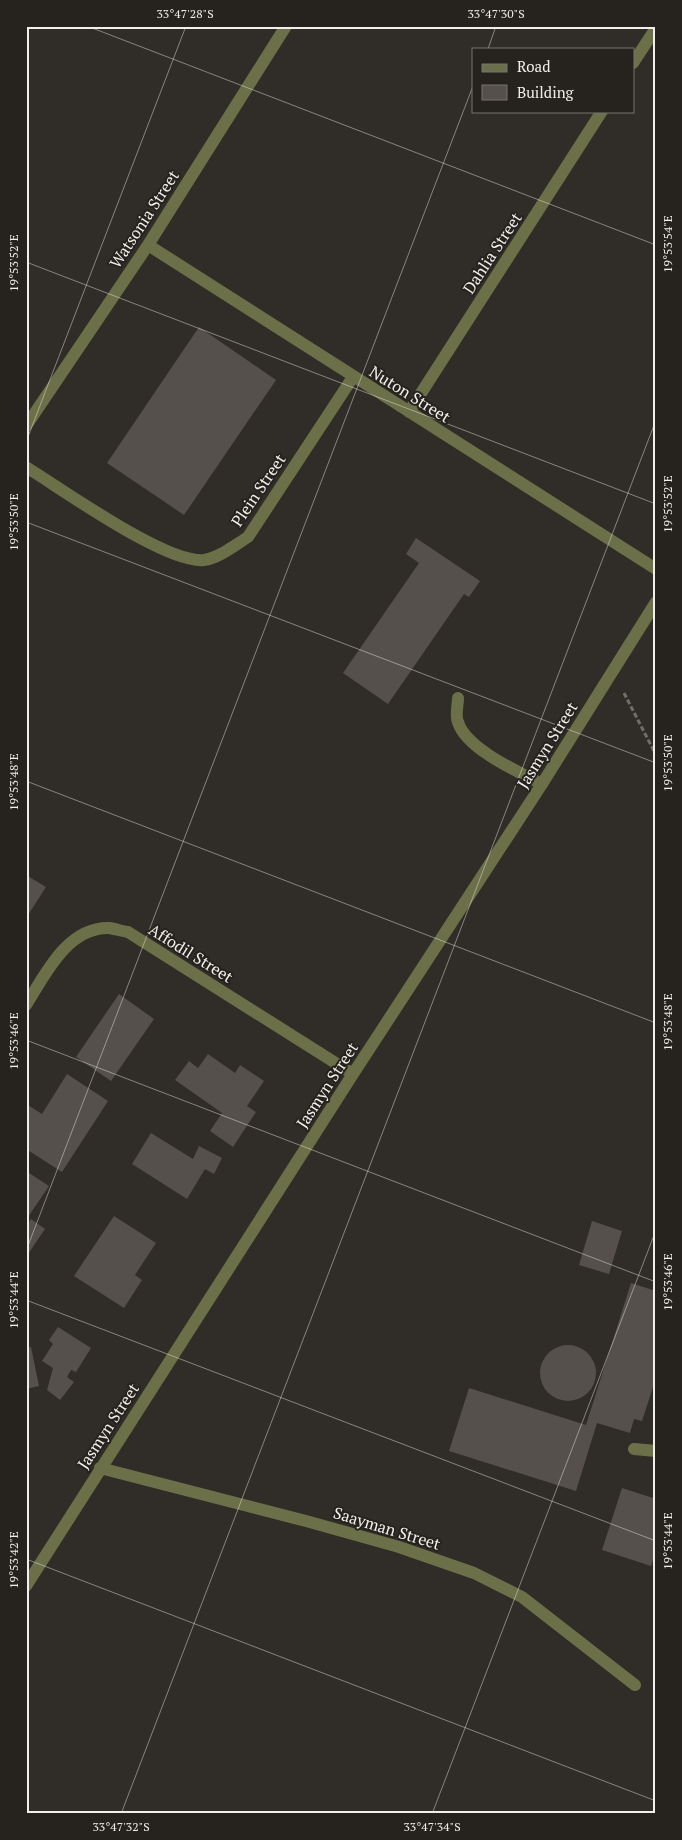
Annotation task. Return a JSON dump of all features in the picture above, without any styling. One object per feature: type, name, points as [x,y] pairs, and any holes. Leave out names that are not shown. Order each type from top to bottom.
[{"type":"street","name":"Watsonia Street","points":[[26,426],[148,245],[286,26]]},
{"type":"street","points":[[634,61],[656,28]]},
{"type":"street","name":"Dahlia Street","points":[[409,412],[601,112]]},
{"type":"street","name":"Nuton Street","points":[[148,245],[352,377],[656,569]]},
{"type":"street","name":"Plein Street","points":[[26,467],[157,548],[189,559],[205,560],[225,552],[248,538],[352,377]]},
{"type":"street","name":"Jasmyn Street","points":[[26,1586],[353,1074],[542,784],[611,671],[656,602]]},
{"type":"street","points":[[458,698],[457,721],[469,738],[486,753],[506,766],[542,784]]},
{"type":"street","name":"Affodil Street","points":[[26,1005],[55,959],[74,941],[92,931],[109,928],[128,932],[353,1074]]},
{"type":"street","points":[[634,1449],[656,1451]]},
{"type":"street","name":"Saayman Street","points":[[100,1468],[399,1547],[474,1573],[522,1597],[635,1684]]},
{"type":"path","points":[[611,671],[634,709],[656,755]]},
{"type":"building","points":[[199,327],[276,380],[184,515],[107,463]]},
{"type":"building","points":[[416,538],[480,581],[469,597],[464,594],[388,704],[343,673],[419,563],[406,554]]},
{"type":"building","points":[[26,875],[46,887],[28,915],[26,914]]},
{"type":"building","points":[[119,994],[154,1019],[111,1081],[76,1057]]},
{"type":"building","points":[[208,1054],[235,1073],[240,1065],[264,1081],[247,1106],[256,1112],[233,1147],[210,1131],[222,1113],[175,1080],[189,1061],[198,1068]]},
{"type":"building","points":[[67,1074],[108,1101],[62,1172],[26,1149],[26,1104],[42,1114]]},
{"type":"building","points":[[151,1133],[193,1159],[199,1146],[222,1158],[214,1174],[205,1169],[187,1199],[132,1164]]},
{"type":"building","points":[[26,1171],[49,1186],[26,1220]]},
{"type":"building","points":[[114,1216],[156,1243],[135,1275],[142,1280],[124,1308],[74,1276]]},
{"type":"building","points":[[31,1219],[45,1229],[26,1257],[26,1226]]},
{"type":"building","points":[[592,1221],[622,1231],[609,1274],[579,1265]]},
{"type":"building","points":[[631,1283],[656,1291],[656,1378],[642,1421],[634,1419],[630,1433],[597,1423],[576,1491],[449,1451],[469,1388],[586,1425]]},
{"type":"building","points":[[58,1327],[91,1348],[76,1372],[71,1370],[67,1377],[74,1382],[60,1400],[47,1390],[53,1368],[42,1361],[53,1344],[49,1340]]},
{"type":"building","points":[[563,1345],[573,1345],[588,1353],[594,1362],[596,1373],[594,1384],[588,1393],[573,1401],[563,1401],[552,1396],[545,1389],[540,1378],[540,1368],[545,1357],[552,1350]]},
{"type":"building","points":[[31,1347],[39,1386],[26,1389],[26,1348]]},
{"type":"building","points":[[622,1488],[656,1499],[656,1551],[651,1566],[602,1550]]}]
